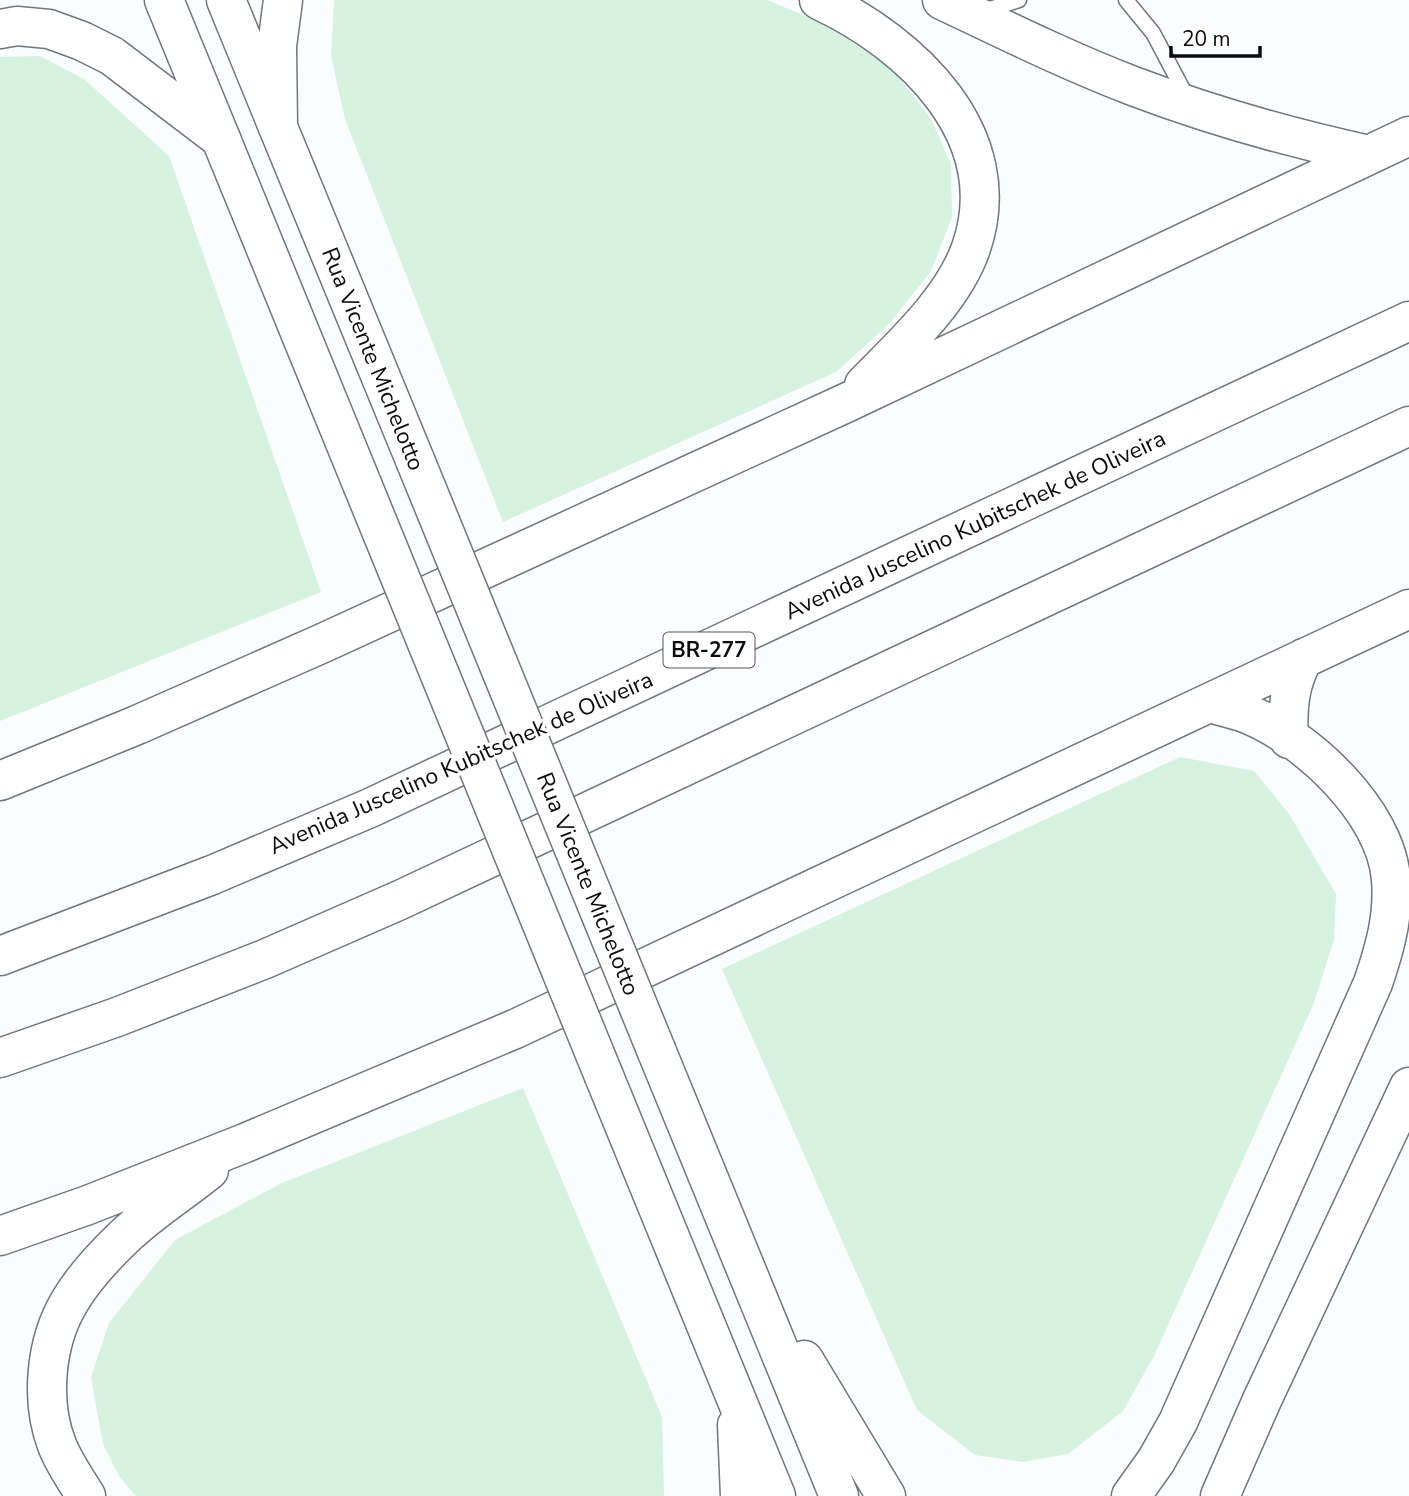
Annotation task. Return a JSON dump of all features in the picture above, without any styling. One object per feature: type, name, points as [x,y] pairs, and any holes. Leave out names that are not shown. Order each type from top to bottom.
[{"type":"main road","points":[[164,0],[776,1496]]},
{"type":"main road","name":"Rua Vicente Michelotto","points":[[226,0],[839,1496]]},
{"type":"main road","points":[[278,127],[277,46],[283,0]]},
{"type":"main road","points":[[819,0],[871,29],[908,58],[941,93],[963,127],[977,167],[978,210],[971,247],[954,283],[921,326],[848,402]]},
{"type":"main road","points":[[957,7],[1132,86],[1321,144],[1368,155]]},
{"type":"main road","points":[[0,29],[17,26],[49,29],[112,56],[220,139]]},
{"type":"main road","points":[[0,781],[138,726],[311,649],[848,402],[1409,136]]},
{"type":"main road","name":"Avenida Juscelino Kubitschek de Oliveira","points":[[0,956],[212,875],[370,808],[1409,321]]},
{"type":"main road","points":[[0,1058],[117,1017],[253,964],[400,900],[1409,426]]},
{"type":"main road","points":[[0,1236],[88,1205],[245,1143],[515,1029],[1409,609]]},
{"type":"main road","points":[[1289,739],[1289,698],[1297,669],[1304,658]]},
{"type":"main road","points":[[1130,1496],[1156,1461],[1178,1422],[1373,983],[1386,946],[1392,915],[1391,876],[1382,845],[1369,820],[1343,784],[1314,756],[1277,730],[1245,713],[1209,703]]},
{"type":"main road","points":[[1220,1496],[1268,1387],[1409,1087]]},
{"type":"main road","points":[[86,1496],[57,1445],[48,1412],[47,1374],[55,1334],[69,1302],[93,1270],[127,1234],[245,1143]]},
{"type":"main road","points":[[741,1256],[886,1496]]},
{"type":"main road","points":[[736,1398],[740,1496]]},
{"type":"lane","points":[[957,7],[1019,0]]},
{"type":"lane","points":[[1126,0],[1153,33],[1192,106]]},
{"type":"green space","points":[[334,0],[767,0],[820,22],[889,66],[930,117],[951,164],[952,217],[931,271],[889,324],[836,372],[503,522],[345,119],[331,56]]},
{"type":"green space","points":[[40,56],[84,79],[169,156],[321,592],[0,721],[0,57]]},
{"type":"green space","points":[[1180,757],[1254,771],[1289,814],[1336,894],[1334,940],[1313,1005],[1154,1356],[1123,1411],[1068,1454],[1023,1462],[975,1455],[917,1410],[722,969]]},
{"type":"green space","points":[[523,1088],[662,1417],[664,1496],[136,1496],[119,1476],[103,1444],[91,1377],[109,1323],[175,1240],[282,1183]]}]
